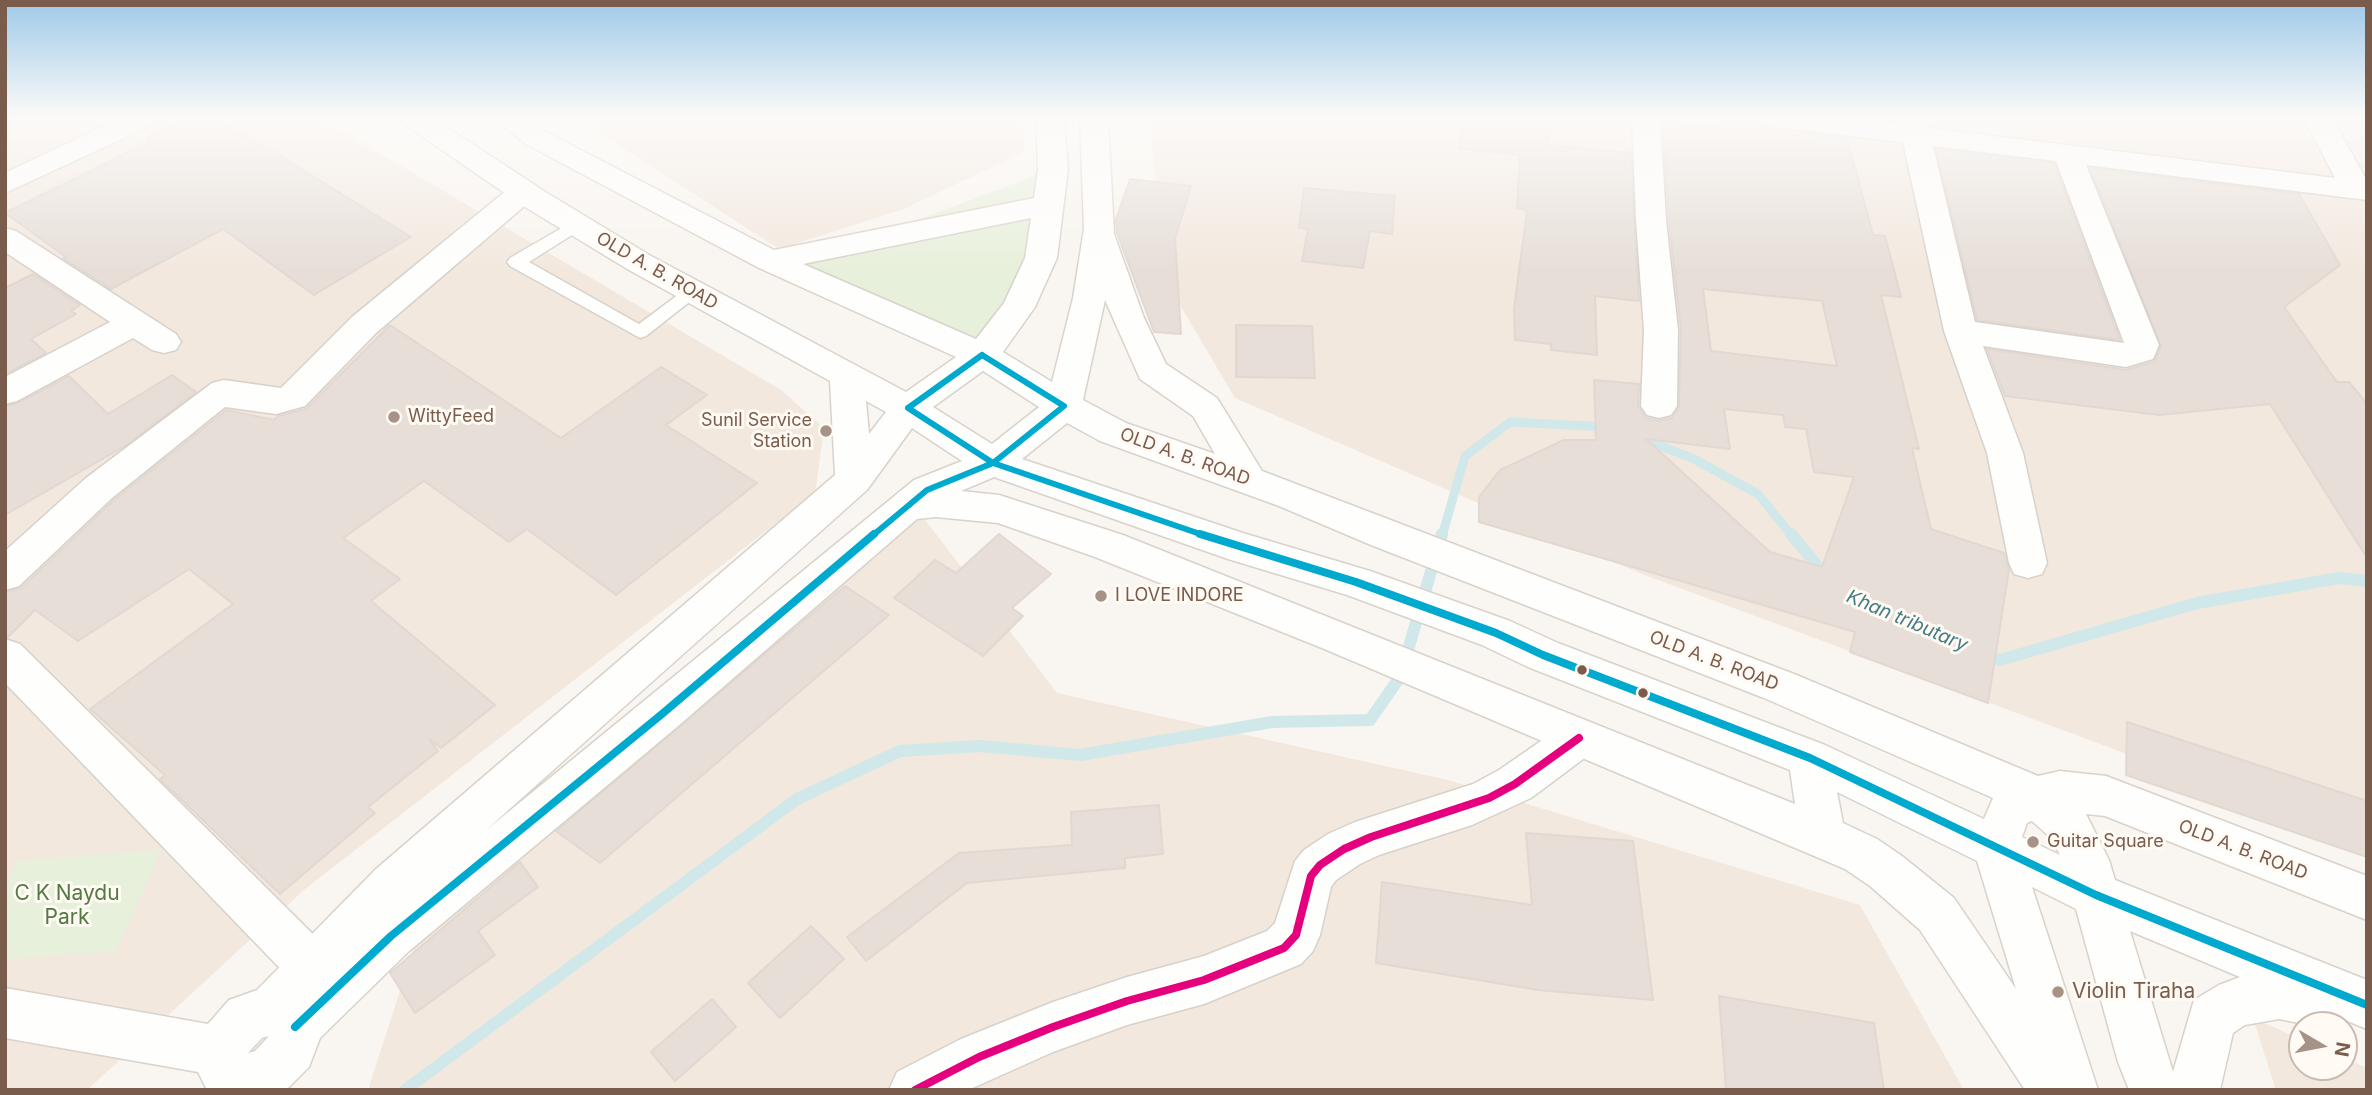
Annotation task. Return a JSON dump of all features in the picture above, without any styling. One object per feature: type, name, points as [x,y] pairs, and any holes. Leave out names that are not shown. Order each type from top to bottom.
[{"type":"main road","points":[[5,184],[36,169]]},
{"type":"main road","name":"OLD A. B. ROAD","points":[[491,169],[577,225],[693,292],[908,408],[993,463]]},
{"type":"main road","points":[[595,169],[770,261],[982,355]]},
{"type":"main road","points":[[283,1047],[313,968],[392,884],[854,480],[908,408],[982,355],[1019,307],[1041,258],[1053,169]]},
{"type":"main road","points":[[283,1047],[391,936],[662,714],[927,490],[993,463],[1064,406],[1089,298],[1098,229],[1096,169]]},
{"type":"main road","points":[[1649,169],[1661,330],[1658,405]]},
{"type":"main road","points":[[1923,169],[1961,331],[2005,453],[2028,562]]},
{"type":"main road","points":[[1961,331],[2126,355],[2141,351],[2142,345],[2073,169]]},
{"type":"main road","points":[[2195,169],[2361,190]]},
{"type":"main road","points":[[2349,169],[2361,190]]},
{"type":"main road","points":[[5,575],[99,488],[213,398],[224,392],[276,402],[293,397],[364,325],[524,191]]},
{"type":"main road","points":[[770,261],[1048,205]]},
{"type":"main road","points":[[1098,229],[1127,318],[1152,372],[1205,407],[1248,480]]},
{"type":"main road","points":[[5,239],[164,342]]},
{"type":"main road","points":[[5,392],[134,323]]},
{"type":"main road","name":"OLD A. B. ROAD","points":[[982,355],[1064,406],[1113,432],[1248,480],[1779,686],[2037,796],[2060,790],[2106,796],[2367,898]]},
{"type":"main road","points":[[847,376],[854,480]]},
{"type":"main road","points":[[993,463],[1242,548],[1356,583],[1496,634],[1543,655],[1810,758],[2096,895],[2367,1005]]},
{"type":"main road","points":[[908,506],[971,505],[1010,511],[1109,546],[1440,678],[1861,854],[1886,871],[1937,914],[2025,1050],[2055,1090]]},
{"type":"main road","points":[[1336,636],[1396,597]]},
{"type":"main road","points":[[5,656],[313,968]]},
{"type":"main road","points":[[1779,686],[1875,701],[2106,796]]},
{"type":"main road","points":[[915,1090],[979,1057],[1054,1027],[1204,980],[1284,948],[1296,935],[1311,876],[1320,865],[1344,849],[1371,837],[1457,811],[1489,797],[1514,784],[1579,737]]},
{"type":"main road","points":[[1810,758],[1822,836]]},
{"type":"main road","points":[[2072,1090],[1996,847],[2010,810],[2037,796],[2068,825],[2085,860],[2143,1062],[2155,1090]]},
{"type":"main road","points":[[2194,1090],[2212,1018],[2236,1002],[2279,995],[2367,1013]]},
{"type":"main road","points":[[5,1013],[226,1072],[235,1028],[247,1018],[283,1047]]},
{"type":"lane","points":[[577,225],[516,262],[640,332],[693,292]]},
{"type":"shaded area","points":[[5,169],[407,169],[781,390],[824,428],[815,493],[305,889],[87,1090],[5,1090]]},
{"type":"shaded area","points":[[656,169],[987,169],[904,209],[779,249]]},
{"type":"shaded area","points":[[1155,169],[2367,169],[2367,843],[1642,574],[1235,398],[1167,283]]},
{"type":"shaded area","points":[[920,513],[1057,693],[1448,780],[1860,905],[1964,1090],[368,1090],[417,938]]},
{"type":"shaded area","points":[[2253,1018],[2288,1034],[2288,1081],[2358,1081],[2358,1064],[2367,1068],[2367,1090],[2276,1090]]},
{"type":"green space","points":[[1053,169],[1041,258],[982,355],[786,269]]},
{"type":"green space","name":"C K Naydu Park","points":[[161,850],[116,951],[5,959],[5,883],[17,861]]},
{"type":"building","points":[[94,169],[301,169],[411,237],[314,295],[223,229],[111,289],[63,258],[66,257],[5,213]]},
{"type":"building","points":[[1519,169],[1632,169],[1639,301],[1595,296],[1597,355],[1551,350],[1551,344],[1515,340],[1514,309],[1527,210],[1517,208]]},
{"type":"building","points":[[1666,169],[1855,169],[1873,235],[1885,236],[1901,297],[1881,295],[1919,449],[1912,448],[1931,529],[2004,553],[2009,569],[1988,703],[1850,652],[1855,632],[1479,522],[1479,497],[1500,470],[1564,440],[1596,440],[1594,380],[1639,384],[1638,406],[1646,418],[1658,421],[1672,418],[1679,407],[1681,330]],"holes":[[[1703,289],[1822,301],[1837,366],[1711,351]],[[1724,409],[1783,415],[1785,427],[1806,429],[1814,472],[1854,477],[1822,567],[1770,552],[1646,439],[1730,449]]]},
{"type":"building","points":[[1941,169],[2056,169],[2120,340],[1977,320]]},
{"type":"building","points":[[2090,169],[2299,194],[2340,265],[2284,307],[2337,382],[2349,382],[2367,404],[2367,558],[2270,404],[2159,415],[2005,396],[1987,349],[2126,370],[2154,362],[2161,346]]},
{"type":"building","points":[[1130,179],[1191,186],[1175,239],[1181,334],[1154,332],[1117,233],[1116,219]]},
{"type":"building","points":[[1304,188],[1395,196],[1392,234],[1370,231],[1363,268],[1302,261],[1308,229],[1299,228]]},
{"type":"building","points":[[33,274],[80,305],[71,311],[76,314],[31,339],[46,353],[5,374],[5,288]]},
{"type":"building","points":[[390,325],[561,438],[661,367],[707,395],[666,425],[757,483],[616,595],[527,529],[509,542],[424,481],[343,538],[400,579],[371,601],[495,705],[441,748],[429,739],[438,751],[368,807],[375,813],[280,894],[160,779],[165,775],[90,709],[233,604],[189,569],[78,641],[35,610],[5,637],[5,592],[21,588],[114,500],[226,410],[274,420],[278,416],[306,409]]},
{"type":"building","points":[[1236,325],[1312,326],[1315,378],[1236,377]]},
{"type":"building","points":[[172,375],[196,392],[125,446],[5,515],[5,406],[18,403],[69,376],[108,414]]},
{"type":"building","points":[[999,534],[1051,574],[1012,608],[1023,616],[983,656],[894,598],[935,560],[956,573]]},
{"type":"building","points":[[845,586],[889,615],[600,863],[556,831]]},
{"type":"building","points":[[2127,722],[2367,801],[2367,857],[2126,775]]},
{"type":"building","points":[[1159,805],[1163,854],[1125,858],[1125,868],[967,883],[866,961],[847,937],[959,853],[1072,845],[1071,812]]},
{"type":"building","points":[[1526,833],[1633,841],[1653,1000],[1538,990],[1376,963],[1382,882],[1532,905]]},
{"type":"building","points":[[520,862],[538,887],[478,931],[495,955],[415,1013],[390,973]]},
{"type":"building","points":[[811,926],[844,959],[780,1018],[748,983]]},
{"type":"building","points":[[1719,996],[1874,1023],[1884,1090],[1726,1090]]},
{"type":"building","points":[[712,999],[736,1027],[675,1081],[651,1052]]},
{"type":"waterway","name":"Khan tributary","points":[[1442,536],[1465,456],[1510,422],[1608,427]]},
{"type":"waterway","name":"Khan tributary","points":[[1637,437],[1692,458],[1758,494],[1792,536]]},
{"type":"waterway","points":[[405,1090],[797,799],[900,751],[980,746],[1080,755],[1272,722],[1370,720],[1400,677],[1442,534]]},
{"type":"waterway","name":"Khan tributary","points":[[1791,534],[1825,575]]},
{"type":"waterway","name":"Khan tributary","points":[[1982,653],[2000,660],[2197,603],[2339,578],[2367,581]]},
{"type":"transit line","points":[[295,1027],[391,936],[662,714],[927,490],[993,463],[1064,406],[982,355],[908,408],[993,463],[1242,548],[1356,582],[1496,633],[1543,655],[1810,758],[2096,895],[2367,1005]]},
{"type":"transit line","points":[[915,1090],[979,1057],[1053,1027],[1127,1001],[1204,980],[1284,948],[1296,935],[1311,876],[1320,865],[1344,849],[1371,837],[1489,798],[1515,784],[1579,738]]},
{"type":"place","name":"WittyFeed","points":[[394,417]]},
{"type":"place","name":"Sunil Service Station","points":[[826,431]]},
{"type":"place","name":"I LOVE INDORE","points":[[1101,596]]},
{"type":"place","name":"Guitar Square","points":[[2033,842]]},
{"type":"place","name":"Violin Tiraha","points":[[2058,992]]}]
